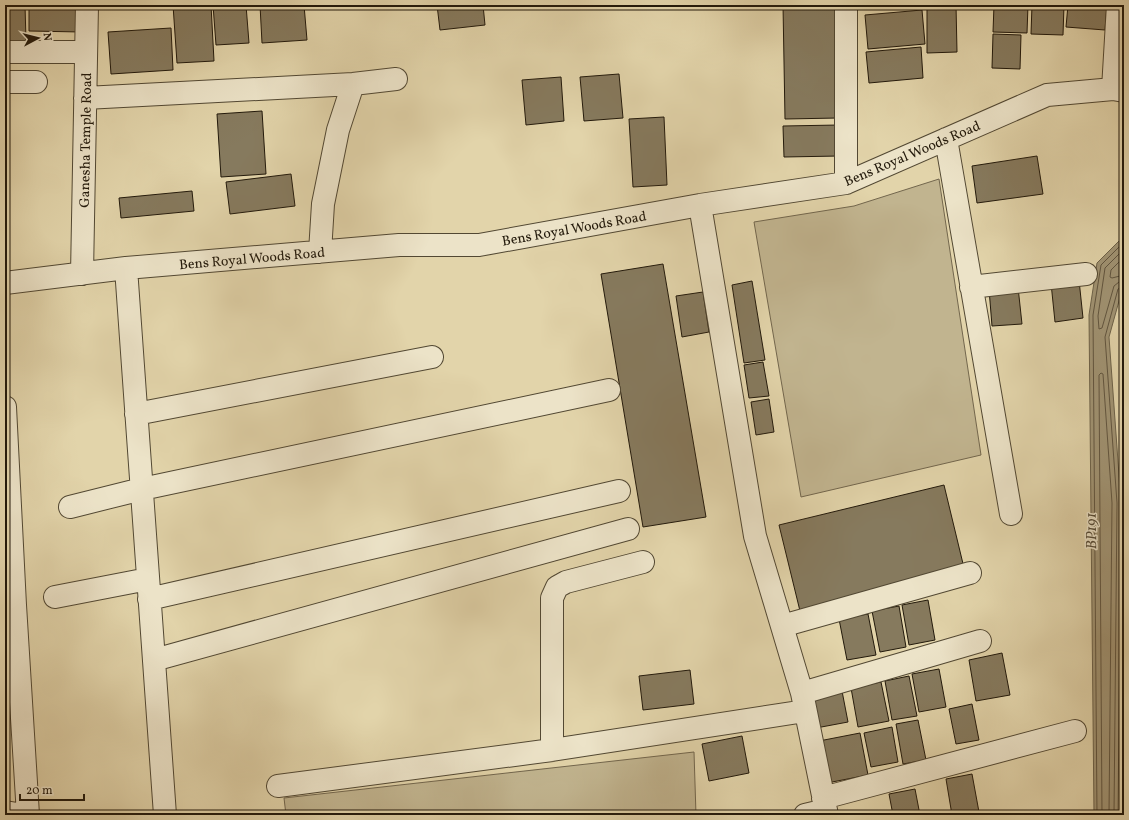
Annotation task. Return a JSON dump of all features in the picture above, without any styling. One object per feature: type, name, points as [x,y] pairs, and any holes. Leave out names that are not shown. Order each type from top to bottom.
[{"type":"street","name":"Ganesha Temple Road","points":[[82,274],[87,5]]},
{"type":"street","points":[[846,5],[846,183]]},
{"type":"street","points":[[1118,5],[1118,90]]},
{"type":"street","points":[[5,52],[86,52]]},
{"type":"street","points":[[85,98],[353,84],[396,79]]},
{"type":"street","points":[[5,82],[36,82]]},
{"type":"street","points":[[320,252],[323,204],[338,130],[353,84]]},
{"type":"street","name":"Bens Royal Woods Road","points":[[5,283],[126,268],[399,245],[479,245],[700,205],[846,183],[1047,95],[1118,90]]},
{"type":"street","points":[[946,139],[1011,514]]},
{"type":"street","points":[[700,205],[755,536],[803,702],[825,808]]},
{"type":"street","points":[[126,268],[165,815]]},
{"type":"street","points":[[971,287],[1086,274]]},
{"type":"street","points":[[136,414],[432,357]]},
{"type":"street","points":[[70,507],[142,489],[608,390]]},
{"type":"street","points":[[5,407],[13,678],[28,815]]},
{"type":"street","points":[[55,597],[149,589],[619,492]]},
{"type":"street","points":[[154,660],[628,529]]},
{"type":"street","points":[[552,750],[552,598],[556,587],[566,582],[643,562]]},
{"type":"street","points":[[782,626],[970,573]]},
{"type":"street","points":[[278,786],[552,750],[803,702],[980,641]]},
{"type":"street","points":[[805,815],[1075,731]]},
{"type":"street","points":[[5,812],[23,815]]},
{"type":"shaded area","points":[[939,179],[981,455],[801,497],[754,222],[854,206]]},
{"type":"shaded area","points":[[694,752],[696,815],[286,815],[284,798]]},
{"type":"water","points":[[1124,236],[1124,283],[1109,337],[1121,503],[1118,815],[1094,815],[1089,315],[1097,263]]},
{"type":"building","points":[[5,5],[25,5],[26,41],[5,41]]},
{"type":"building","points":[[29,5],[82,5],[81,32],[29,31]]},
{"type":"building","points":[[173,5],[211,5],[214,61],[177,63]]},
{"type":"building","points":[[213,5],[246,5],[249,43],[216,45]]},
{"type":"building","points":[[260,5],[304,5],[307,40],[262,43]]},
{"type":"building","points":[[437,5],[483,5],[485,25],[440,30]]},
{"type":"building","points":[[783,5],[837,5],[838,118],[785,119]]},
{"type":"building","points":[[927,5],[956,5],[957,52],[927,53]]},
{"type":"building","points":[[994,5],[1028,5],[1027,33],[993,32]]},
{"type":"building","points":[[1032,5],[1064,5],[1063,35],[1031,34]]},
{"type":"building","points":[[1068,5],[1107,5],[1105,30],[1066,27]]},
{"type":"building","points":[[922,10],[925,44],[868,49],[865,15]]},
{"type":"building","points":[[171,28],[173,70],[111,74],[108,32]]},
{"type":"building","points":[[993,34],[1021,35],[1020,69],[992,68]]},
{"type":"building","points":[[921,47],[923,78],[869,83],[866,52]]},
{"type":"building","points":[[619,74],[623,118],[584,121],[580,77]]},
{"type":"building","points":[[561,77],[564,121],[526,125],[522,80]]},
{"type":"building","points":[[262,111],[266,174],[221,177],[217,114]]},
{"type":"building","points":[[664,117],[667,185],[633,187],[629,119]]},
{"type":"building","points":[[839,125],[839,156],[784,157],[783,126]]},
{"type":"building","points":[[1037,156],[1043,194],[977,203],[972,166]]},
{"type":"building","points":[[291,174],[295,206],[230,214],[226,182]]},
{"type":"building","points":[[192,191],[194,211],[121,218],[119,198]]},
{"type":"building","points":[[663,264],[706,517],[643,527],[601,274]]},
{"type":"building","points":[[1079,280],[1083,318],[1055,322],[1051,283]]},
{"type":"building","points":[[752,281],[765,360],[744,363],[732,285]]},
{"type":"building","points":[[1018,287],[1022,324],[992,326],[989,289]]},
{"type":"building","points":[[703,292],[709,332],[682,337],[676,296]]},
{"type":"building","points":[[763,362],[769,396],[749,398],[744,365]]},
{"type":"building","points":[[769,399],[774,432],[756,435],[751,402]]},
{"type":"building","points":[[944,485],[965,572],[800,611],[779,525]]},
{"type":"building","points":[[928,600],[935,640],[909,645],[902,605]]},
{"type":"building","points":[[899,606],[906,647],[880,652],[872,611]]},
{"type":"building","points":[[868,614],[876,655],[847,660],[839,619]]},
{"type":"building","points":[[1002,653],[1010,695],[976,701],[969,660]]},
{"type":"building","points":[[939,669],[946,707],[919,712],[912,674]]},
{"type":"building","points":[[690,670],[694,704],[643,710],[639,676]]},
{"type":"building","points":[[909,676],[917,716],[892,720],[885,681]]},
{"type":"building","points":[[881,682],[889,721],[858,727],[851,688]]},
{"type":"building","points":[[842,691],[848,722],[816,728],[810,697]]},
{"type":"building","points":[[972,704],[979,740],[956,744],[949,709]]},
{"type":"building","points":[[918,720],[926,760],[903,764],[896,724]]},
{"type":"building","points":[[892,727],[898,762],[871,767],[864,733]]},
{"type":"building","points":[[860,733],[868,775],[827,783],[819,741]]},
{"type":"building","points":[[742,736],[749,773],[709,781],[702,744]]},
{"type":"building","points":[[972,774],[979,812],[952,815],[946,779]]},
{"type":"building","points":[[915,789],[920,815],[893,815],[889,794]]},
{"type":"water label","name":"BP191","points":[[1091,531]]}]
